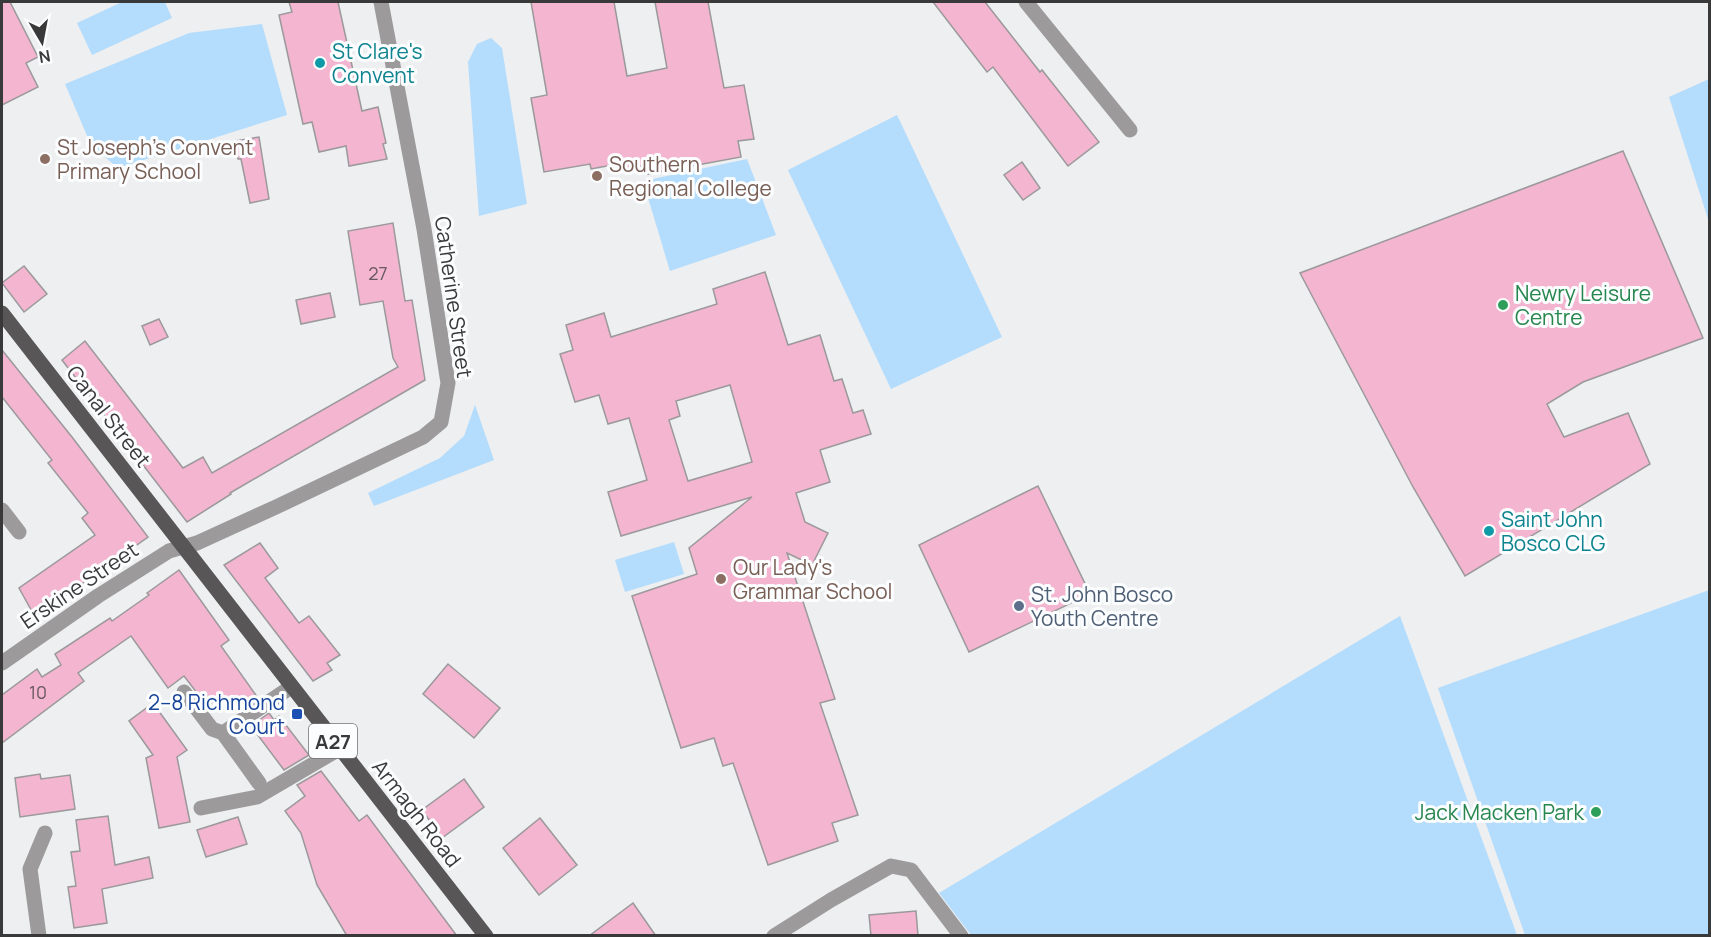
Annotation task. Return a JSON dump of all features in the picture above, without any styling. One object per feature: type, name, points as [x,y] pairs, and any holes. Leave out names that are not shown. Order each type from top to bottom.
[{"type":"main road","name":"Canal Street","points":[[2,313],[182,546]]},
{"type":"main road","name":"Armagh Road","points":[[182,546],[486,936]]},
{"type":"street","name":"Catherine Street","points":[[182,546],[197,543],[296,498],[423,437],[441,422],[448,383],[424,229],[381,2]]},
{"type":"street","points":[[1026,2],[1130,130]]},
{"type":"street","points":[[2,510],[19,532]]},
{"type":"street","name":"Erskine Street","points":[[2,663],[98,596],[169,551],[182,546]]},
{"type":"street","points":[[223,733],[291,687]]},
{"type":"street","points":[[184,692],[212,729],[223,733],[260,783]]},
{"type":"street","points":[[201,808],[256,796],[339,749]]},
{"type":"street","points":[[39,936],[30,868],[45,833]]},
{"type":"street","points":[[774,936],[891,866],[911,870],[961,936]]},
{"type":"shaded area","points":[[122,2],[165,2],[172,18],[92,55],[77,23]]},
{"type":"shaded area","points":[[262,24],[287,115],[118,168],[91,145],[65,84],[189,33]]},
{"type":"shaded area","points":[[491,38],[502,48],[527,204],[479,216],[468,62],[477,44]]},
{"type":"shaded area","points":[[1709,79],[1709,222],[1669,97]]},
{"type":"shaded area","points":[[897,115],[1002,337],[891,389],[788,170]]},
{"type":"shaded area","points":[[747,159],[776,235],[670,271],[643,181]]},
{"type":"shaded area","points":[[475,405],[494,460],[374,506],[368,493],[440,458],[464,436]]},
{"type":"shaded area","points":[[674,542],[684,574],[625,592],[615,560]]},
{"type":"shaded area","name":"Jack Macken Park","points":[[1709,590],[1709,935],[1525,935],[1438,688]]},
{"type":"shaded area","points":[[1400,616],[1517,935],[971,935],[939,893]]},
{"type":"building","points":[[2,2],[10,2],[38,57],[26,63],[38,87],[2,105]]},
{"type":"building","name":"St Clare's Convent","points":[[289,2],[338,2],[362,111],[378,107],[387,159],[349,166],[346,146],[319,152],[312,122],[303,124],[279,15],[292,12]]},
{"type":"building","points":[[531,2],[614,2],[627,76],[667,68],[655,2],[708,2],[724,88],[744,85],[754,139],[738,141],[741,157],[648,174],[647,165],[619,170],[618,164],[591,169],[590,164],[544,172],[531,98],[547,95]]},
{"type":"building","points":[[933,2],[985,2],[1099,142],[1068,166],[993,67],[987,72]]},
{"type":"building","points":[[259,137],[269,199],[250,203],[235,141]]},
{"type":"building","name":"Newry Leisure Centre","points":[[1623,151],[1703,338],[1583,382],[1547,404],[1564,437],[1628,413],[1650,464],[1465,576],[1413,487],[1300,273]]},
{"type":"building","points":[[1022,162],[1040,188],[1023,200],[1004,175]]},
{"type":"building","points":[[393,223],[405,301],[412,300],[425,380],[230,493],[187,522],[62,360],[85,341],[183,468],[203,457],[212,473],[398,367],[393,358],[383,301],[360,305],[348,231]]},
{"type":"building","points":[[24,266],[47,294],[24,312],[2,283]]},
{"type":"building","points":[[765,272],[788,345],[820,335],[834,381],[842,379],[853,413],[863,410],[871,434],[820,450],[830,482],[796,493],[805,522],[828,533],[812,565],[787,553],[835,699],[820,703],[858,815],[832,823],[838,841],[768,865],[733,763],[723,766],[714,738],[681,748],[632,596],[697,574],[689,548],[752,497],[621,536],[608,492],[647,480],[629,418],[608,424],[599,395],[575,402],[560,354],[573,350],[566,325],[604,313],[611,337],[717,304],[713,289]],"holes":[[[730,385],[752,462],[688,481],[669,420],[680,416],[676,401]]]},
{"type":"building","points":[[330,293],[335,317],[301,324],[296,300]]},
{"type":"building","points":[[159,319],[168,337],[150,345],[142,326]]},
{"type":"building","points":[[2,350],[148,537],[35,617],[19,588],[95,535],[82,518],[88,513],[48,463],[52,460],[2,397]]},
{"type":"building","points":[[1038,486],[1090,594],[969,652],[919,545]]},
{"type":"building","points":[[260,543],[278,568],[265,578],[299,623],[309,616],[340,655],[327,663],[332,670],[313,681],[224,565]]},
{"type":"building","points":[[179,570],[229,640],[221,646],[258,698],[239,711],[235,706],[230,709],[220,697],[207,706],[184,676],[168,688],[131,636],[78,673],[84,681],[2,743],[2,695],[37,669],[42,677],[61,665],[55,654],[110,618],[112,621]]},
{"type":"building","points":[[448,664],[500,708],[474,738],[423,694]]},
{"type":"building","points":[[153,703],[187,750],[177,757],[190,822],[159,828],[146,758],[153,755],[129,721]]},
{"type":"building","points":[[269,713],[274,720],[279,716],[309,755],[284,770],[251,726]]},
{"type":"building","points":[[321,771],[359,821],[367,815],[457,936],[347,936],[317,885],[301,833],[285,811],[305,796],[297,785]]},
{"type":"building","points":[[40,774],[41,779],[70,775],[75,809],[20,817],[15,778]]},
{"type":"building","points":[[464,779],[484,807],[442,838],[422,810]]},
{"type":"building","points":[[108,816],[115,865],[149,857],[153,878],[102,889],[107,923],[74,928],[68,887],[76,886],[71,852],[80,851],[76,820]]},
{"type":"building","points":[[238,817],[247,844],[206,857],[197,830]]},
{"type":"building","points":[[540,818],[577,865],[539,895],[503,848]]},
{"type":"building","points":[[633,903],[656,936],[589,936]]},
{"type":"building","points":[[916,911],[918,936],[871,936],[869,915]]},
{"type":"place","name":"St Clare's Convent","points":[[320,63]]},
{"type":"place","name":"St Joseph's Convent Primary School","points":[[45,159]]},
{"type":"place","name":"Southern Regional College","points":[[597,176]]},
{"type":"place","name":"Newry Leisure Centre","points":[[1503,305]]},
{"type":"place","name":"Saint John Bosco CLG","points":[[1489,531]]},
{"type":"place","name":"Our Lady's Grammar School","points":[[721,579]]},
{"type":"place","name":"St. John Bosco Youth Centre","points":[[1019,606]]},
{"type":"place","name":"2–8 Richmond Court","points":[[297,714]]},
{"type":"place","name":"Jack Macken Park","points":[[1596,812]]}]
